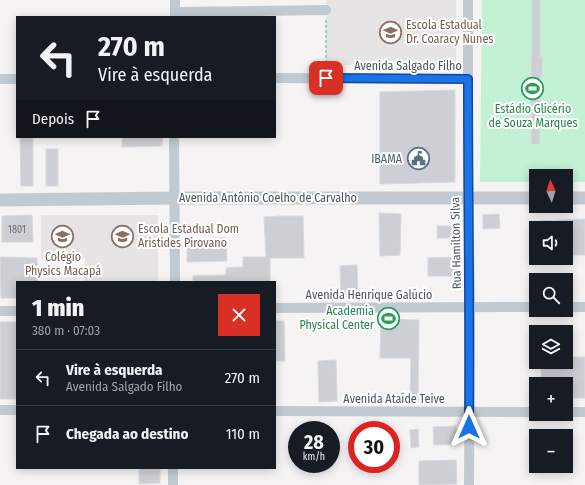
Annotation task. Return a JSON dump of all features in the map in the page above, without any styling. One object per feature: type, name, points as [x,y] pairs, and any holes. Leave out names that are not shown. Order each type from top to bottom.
[{"type":"street","points":[[175,0],[175,14],[326,10]]},
{"type":"street","name":"Rua Hamilton Silva","points":[[468,0],[468,198],[470,307],[469,485]]},
{"type":"street","name":"Avenida Salgado Filho","points":[[276,78],[468,79]]},
{"type":"street","points":[[0,79],[16,79]]},
{"type":"street","points":[[174,138],[175,281]]},
{"type":"street","name":"Avenida Antônio Coelho de Carvalho","points":[[0,200],[174,198],[529,198]]},
{"type":"street","points":[[573,198],[585,198]]},
{"type":"street","name":"Avenida Henrique Galúcio","points":[[276,308],[529,307]]},
{"type":"street","points":[[573,307],[585,307]]},
{"type":"street","points":[[0,311],[16,311]]},
{"type":"street","points":[[0,410],[16,410]]},
{"type":"street","name":"Avenida Ataíde Teive","points":[[276,411],[529,412]]},
{"type":"street","points":[[573,412],[585,412]]},
{"type":"street","points":[[173,469],[173,485]]},
{"type":"path","points":[[326,10],[326,78]]},
{"type":"shaded area","name":"Escola Estadual Dr. Coaracy Nunes","points":[[326,0],[456,0],[456,65],[326,65]]},
{"type":"shaded area","name":"Escola Estadual Dom Aristides Pirovano","points":[[41,215],[158,215],[158,281],[85,281],[85,258],[41,258]]},
{"type":"green space","name":"Estádio Glicério de Souza Marques","points":[[482,0],[585,0],[585,182],[573,182],[573,169],[529,169],[529,182],[480,182]]},
{"type":"building","points":[[532,0],[540,0],[540,57],[542,57],[542,77],[540,77],[539,144],[531,144]]},
{"type":"building","points":[[455,90],[455,182],[380,184],[380,92]]},
{"type":"building","points":[[20,138],[33,138],[33,186],[21,186]]},
{"type":"building","points":[[122,138],[163,138],[162,146],[122,147]]},
{"type":"building","points":[[46,149],[58,149],[58,186],[46,186]]},
{"type":"building","points":[[379,213],[401,214],[400,255],[380,256]]},
{"type":"building","points":[[499,214],[500,228],[483,229],[483,215]]},
{"type":"building","points":[[32,215],[33,242],[2,242],[2,216]]},
{"type":"building","points":[[303,216],[304,258],[270,258],[270,281],[193,281],[193,276],[226,275],[226,268],[243,267],[243,257],[266,257],[264,217]]},
{"type":"building","points":[[585,219],[585,255],[573,255],[573,221],[540,221]]},
{"type":"building","points":[[437,226],[457,226],[457,238],[437,238]]},
{"type":"building","points":[[226,238],[227,261],[187,262],[187,239]]},
{"type":"building","points":[[0,257],[37,258],[38,281],[16,281],[16,298],[1,298]]},
{"type":"building","points":[[457,257],[458,276],[428,276],[428,258]]},
{"type":"building","points":[[357,265],[358,298],[341,298],[340,266]]},
{"type":"building","points":[[381,319],[419,320],[418,401],[410,401],[411,358],[380,358]]},
{"type":"building","points":[[276,321],[284,321],[285,361],[276,361]]},
{"type":"building","points":[[0,322],[16,322],[16,399],[0,399]]},
{"type":"building","points":[[573,357],[585,357],[585,398],[573,398],[573,377],[541,377],[541,369],[573,369]]},
{"type":"building","points":[[336,360],[337,401],[319,402],[318,361]]},
{"type":"building","points":[[456,426],[457,444],[434,445],[433,427]]},
{"type":"building","points":[[418,429],[419,447],[411,448],[410,430]]},
{"type":"building","points":[[456,460],[457,484],[419,485],[419,461]]},
{"type":"building","points":[[139,469],[160,469],[160,483],[139,484]]},
{"type":"place","name":"Escola Estadual Dr. Coaracy Nunes","points":[[391,32]]},
{"type":"place","name":"Estádio Glicério de Souza Marques","points":[[533,88]]},
{"type":"place","name":"IBAMA","points":[[418,159]]},
{"type":"place","name":"Colégio Physics Macapá","points":[[63,236]]},
{"type":"place","name":"Escola Estadual Dom Aristides Pirovano","points":[[122,236]]},
{"type":"place","name":"Academia Physical Center","points":[[389,318]]},
{"type":"route","points":[[326,78],[468,79],[470,307],[469,427]]}]
